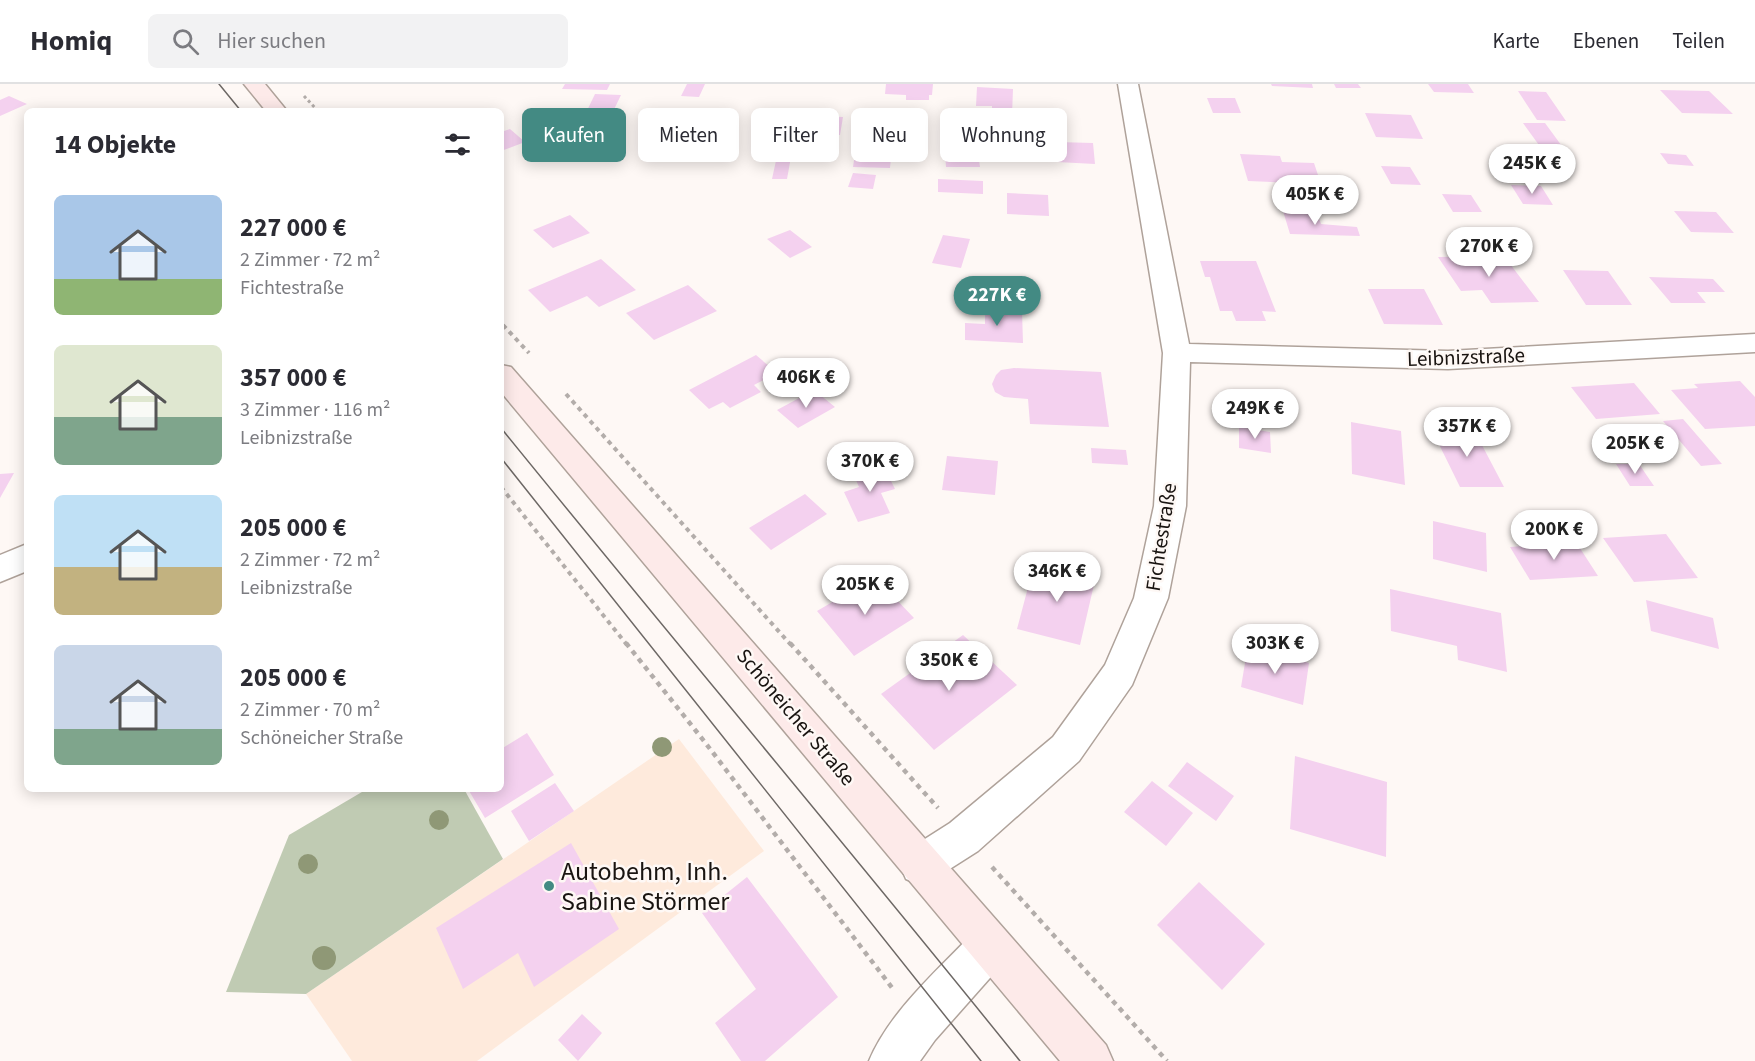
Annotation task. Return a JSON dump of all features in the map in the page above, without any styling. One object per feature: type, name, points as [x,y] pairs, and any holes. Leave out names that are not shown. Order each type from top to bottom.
[{"type":"main road","points":[[254,84],[274,108]]},
{"type":"main road","name":"Schöneicher Straße","points":[[516,365],[743,653],[920,864],[1090,1061]]},
{"type":"street","name":"Fichtestraße","points":[[920,864],[964,837],[1066,749],[1119,674],[1151,598],[1170,506],[1177,353],[1128,84]]},
{"type":"street","name":"Leibnizstraße","points":[[1177,353],[1448,360],[1755,343]]},
{"type":"street","points":[[0,569],[24,558]]},
{"type":"street","points":[[892,1061],[919,1024],[990,946]]},
{"type":"path","points":[[504,331],[516,365]]},
{"type":"path","points":[[563,391],[1167,1061]]},
{"type":"path","points":[[504,491],[704,741],[919,1024]]},
{"type":"shaded area","points":[[679,739],[764,851],[477,1061],[352,1061],[306,994]]},
{"type":"green space","points":[[362,792],[466,792],[503,859],[306,994],[226,992],[289,835]]},
{"type":"building","points":[[565,84],[610,84],[607,90],[562,89]]},
{"type":"building","points":[[687,84],[705,84],[699,97],[681,96]]},
{"type":"building","points":[[886,84],[933,84],[932,95],[929,95],[929,100],[906,100],[906,95],[885,94]]},
{"type":"building","points":[[1271,84],[1312,84],[1313,88],[1272,86]]},
{"type":"building","points":[[1334,84],[1358,84],[1361,88],[1336,88]]},
{"type":"building","points":[[1428,84],[1468,84],[1474,93],[1434,92]]},
{"type":"building","points":[[977,87],[1013,89],[1012,108],[976,106]]},
{"type":"building","points":[[1660,90],[1709,91],[1733,114],[1682,113]]},
{"type":"building","points":[[1518,91],[1546,92],[1566,121],[1537,120]]},
{"type":"building","points":[[595,94],[621,95],[615,108],[588,108]]},
{"type":"building","points":[[9,96],[27,104],[0,116],[0,100]]},
{"type":"building","points":[[1207,98],[1235,98],[1241,113],[1213,113]]},
{"type":"building","points":[[1365,113],[1411,115],[1423,139],[1376,137]]},
{"type":"building","points":[[839,117],[843,117],[840,135]]},
{"type":"building","points":[[1523,123],[1545,123],[1575,164],[1552,163]]},
{"type":"building","points":[[510,129],[522,139],[522,143],[504,150],[504,131]]},
{"type":"building","points":[[1067,142],[1093,143],[1095,164],[1057,162],[1067,162]]},
{"type":"building","points":[[1660,153],[1686,155],[1694,166],[1668,164]]},
{"type":"building","points":[[1240,154],[1280,156],[1282,162],[1314,163],[1321,184],[1248,181]]},
{"type":"building","points":[[776,162],[790,162],[787,179],[772,179]]},
{"type":"building","points":[[854,162],[891,162],[890,168],[853,167]]},
{"type":"building","points":[[946,162],[979,162],[980,167],[946,167]]},
{"type":"building","points":[[1381,166],[1410,167],[1421,185],[1391,184]]},
{"type":"building","points":[[853,173],[876,175],[873,189],[848,187]]},
{"type":"building","points":[[938,179],[983,181],[983,194],[938,192]]},
{"type":"building","points":[[1511,185],[1541,186],[1553,205],[1523,204]]},
{"type":"building","points":[[1007,193],[1048,195],[1049,216],[1007,214]]},
{"type":"building","points":[[1442,194],[1471,195],[1482,212],[1453,212]]},
{"type":"building","points":[[1283,211],[1317,213],[1321,224],[1357,227],[1360,236],[1290,234]]},
{"type":"building","points":[[1674,211],[1716,212],[1734,233],[1691,232]]},
{"type":"building","points":[[570,215],[590,233],[553,248],[533,230]]},
{"type":"building","points":[[790,230],[812,247],[790,258],[767,239]]},
{"type":"building","points":[[943,235],[970,239],[961,268],[932,263]]},
{"type":"building","points":[[1504,256],[1539,302],[1491,303],[1482,290],[1461,291],[1438,257]]},
{"type":"building","points":[[601,259],[636,290],[599,307],[587,296],[550,312],[528,290]]},
{"type":"building","points":[[1200,261],[1256,261],[1276,312],[1262,311],[1266,321],[1236,321],[1232,311],[1220,311],[1210,277],[1205,277]]},
{"type":"building","points":[[1563,270],[1608,271],[1632,305],[1586,305]]},
{"type":"building","points":[[1649,277],[1713,279],[1725,292],[1697,292],[1706,303],[1671,303]]},
{"type":"building","points":[[688,285],[717,311],[654,340],[626,313]]},
{"type":"building","points":[[1368,289],[1424,289],[1443,325],[1384,324]]},
{"type":"building","points":[[985,309],[1022,311],[1023,343],[965,340],[965,323],[985,324]]},
{"type":"building","points":[[756,355],[777,373],[754,385],[761,392],[730,408],[723,402],[709,409],[689,390]]},
{"type":"building","points":[[1014,368],[1101,372],[1109,427],[1030,424],[1028,399],[1004,397],[995,392],[992,384],[1001,370]]},
{"type":"building","points":[[1740,381],[1755,397],[1755,426],[1705,429],[1671,390],[1698,388],[1694,384]]},
{"type":"building","points":[[1634,383],[1660,414],[1596,419],[1571,387]]},
{"type":"building","points":[[814,390],[835,407],[798,428],[777,410]]},
{"type":"building","points":[[1683,419],[1722,464],[1701,466],[1663,421]]},
{"type":"building","points":[[1351,422],[1401,431],[1405,485],[1352,474]]},
{"type":"building","points":[[1239,427],[1270,432],[1271,453],[1239,448]]},
{"type":"building","points":[[1431,428],[1473,428],[1504,487],[1460,487]]},
{"type":"building","points":[[1091,448],[1126,450],[1128,465],[1092,463]]},
{"type":"building","points":[[947,456],[998,461],[995,495],[942,490]]},
{"type":"building","points":[[882,463],[895,489],[881,493],[890,513],[858,522],[844,492],[859,487],[852,471]]},
{"type":"building","points":[[1616,464],[1639,464],[1654,486],[1630,486]]},
{"type":"building","points":[[14,473],[0,498],[0,474]]},
{"type":"building","points":[[805,494],[827,514],[771,550],[749,528]]},
{"type":"building","points":[[1433,521],[1486,533],[1487,572],[1433,559]]},
{"type":"building","points":[[1666,534],[1698,578],[1634,582],[1603,538]]},
{"type":"building","points":[[1576,542],[1598,576],[1530,580],[1510,547]]},
{"type":"building","points":[[1035,561],[1096,576],[1080,645],[1017,629]]},
{"type":"building","points":[[875,577],[914,618],[854,656],[817,611]]},
{"type":"building","points":[[1390,589],[1501,613],[1507,672],[1458,660],[1457,646],[1391,631]]},
{"type":"building","points":[[1646,600],[1713,618],[1719,649],[1651,631]]},
{"type":"building","points":[[963,635],[1017,685],[934,750],[881,694]]},
{"type":"building","points":[[1248,645],[1309,663],[1303,705],[1241,687]]},
{"type":"building","points":[[527,733],[554,775],[485,818],[470,792],[504,792],[504,747]]},
{"type":"building","points":[[1295,756],[1387,782],[1386,857],[1290,829]]},
{"type":"building","points":[[1187,762],[1234,796],[1216,821],[1168,786]]},
{"type":"building","points":[[1152,781],[1193,813],[1166,846],[1124,812]]},
{"type":"building","points":[[555,783],[574,811],[529,841],[511,811]]},
{"type":"building","name":"Autobehm, Inh. Sabine Störmer","points":[[571,843],[619,929],[534,987],[518,953],[463,989],[436,928]]},
{"type":"building","points":[[747,877],[838,997],[765,1061],[741,1061],[715,1023],[756,989],[702,913]]},
{"type":"building","points":[[1199,882],[1265,944],[1222,990],[1157,925]]},
{"type":"building","points":[[582,1014],[602,1033],[578,1061],[558,1040]]},
{"type":"tram line","points":[[219,84],[239,108]]},
{"type":"tram line","points":[[504,432],[1020,1061]]},
{"type":"tram line","points":[[504,462],[981,1061]]},
{"type":"place","name":"Autobehm, Inh. Sabine Störmer","points":[[549,886]]}]
